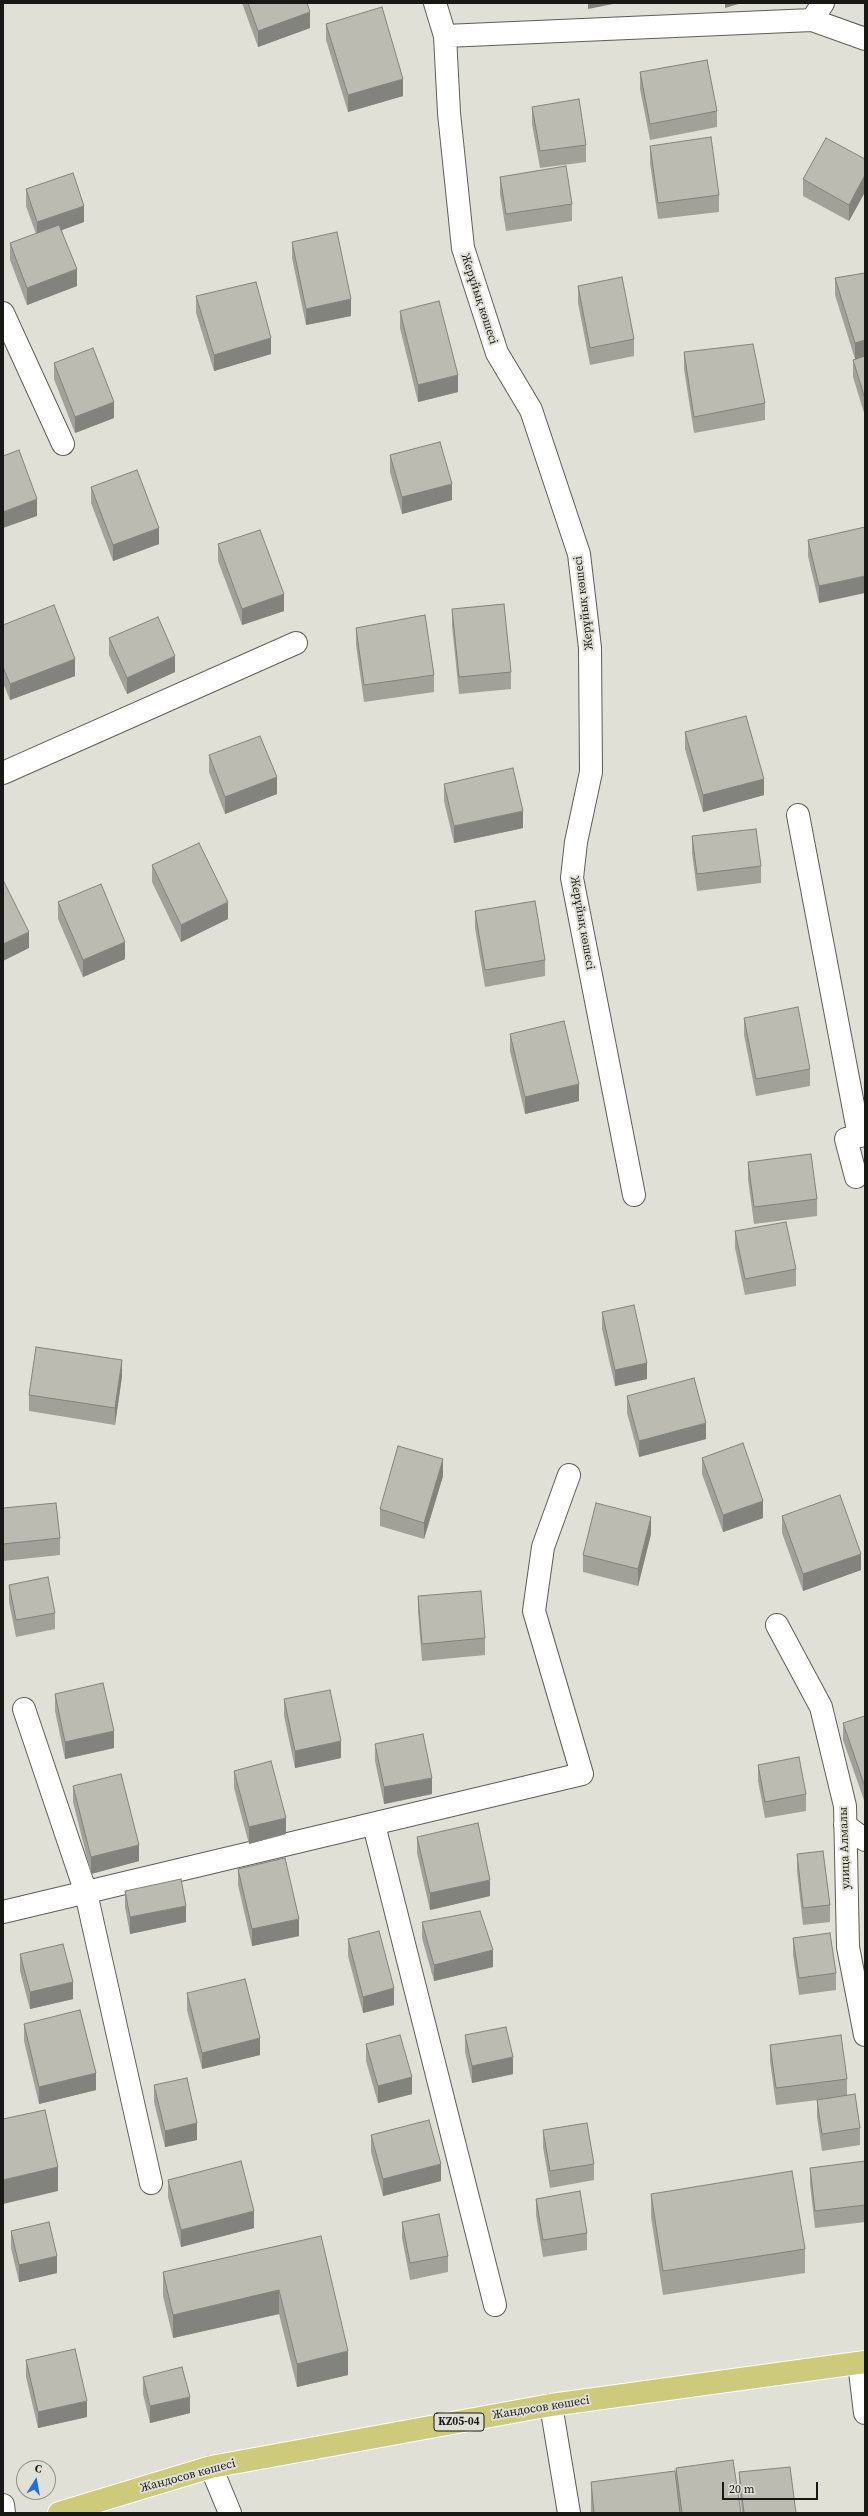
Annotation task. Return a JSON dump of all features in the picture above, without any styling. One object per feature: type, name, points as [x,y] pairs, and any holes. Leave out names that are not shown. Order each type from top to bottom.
[{"type":"main road","name":"Жандосов көшесі","points":[[59,2513],[211,2467],[551,2405],[862,2362]]},
{"type":"street","name":"Жерұйық көшесі","points":[[435,3],[445,36],[449,112],[463,248],[497,352],[531,410],[579,554],[590,648],[591,772],[576,842],[572,878],[634,1195]]},
{"type":"street","points":[[445,36],[817,12],[865,39]]},
{"type":"street","points":[[3,313],[63,444]]},
{"type":"street","points":[[3,772],[296,643]]},
{"type":"street","points":[[798,815],[862,1136],[846,1139],[856,1177]]},
{"type":"street","points":[[3,1912],[374,1825],[582,1774],[534,1610],[543,1547],[569,1475]]},
{"type":"street","name":"улица Алмалы","points":[[776,1625],[821,1707],[845,1806],[848,1947],[865,2035]]},
{"type":"street","points":[[24,1709],[86,1893],[151,2183]]},
{"type":"street","points":[[374,1825],[495,2305]]},
{"type":"street","points":[[845,1825],[865,1840]]},
{"type":"street","points":[[862,2362],[865,2413]]},
{"type":"street","points":[[551,2405],[569,2513]]},
{"type":"street","points":[[211,2467],[230,2513]]},
{"type":"street","points":[[3,2505],[4,2513]]},
{"type":"building","points":[[248,3],[307,3],[310,12],[258,31]]},
{"type":"building","points":[[382,7],[403,79],[348,95],[326,24]]},
{"type":"building","points":[[707,60],[717,111],[650,124],[640,72]]},
{"type":"building","points":[[579,99],[586,145],[540,151],[532,107]]},
{"type":"building","points":[[711,137],[719,195],[658,203],[650,146]]},
{"type":"building","points":[[826,138],[865,159],[865,175],[849,205],[803,179]]},
{"type":"building","points":[[566,166],[572,204],[506,214],[500,177]]},
{"type":"building","points":[[73,173],[84,206],[37,222],[26,189]]},
{"type":"building","points":[[59,225],[77,269],[27,288],[10,243]]},
{"type":"building","points":[[337,232],[351,299],[306,309],[292,242]]},
{"type":"building","points":[[865,273],[865,340],[855,343],[835,278]]},
{"type":"building","points":[[622,277],[634,339],[590,348],[578,286]]},
{"type":"building","points":[[256,282],[271,338],[214,355],[196,296]]},
{"type":"building","points":[[439,301],[458,375],[418,385],[400,311]]},
{"type":"building","points":[[753,344],[765,403],[694,417],[684,352]]},
{"type":"building","points":[[93,348],[114,402],[75,417],[54,363]]},
{"type":"building","points":[[865,356],[865,399],[853,360]]},
{"type":"building","points":[[440,442],[452,484],[402,497],[390,455]]},
{"type":"building","points":[[19,450],[37,499],[3,512],[3,456]]},
{"type":"building","points":[[137,470],[159,528],[113,545],[91,487]]},
{"type":"building","points":[[865,527],[865,576],[819,586],[808,540]]},
{"type":"building","points":[[260,530],[284,594],[242,609],[218,544]]},
{"type":"building","points":[[504,604],[511,672],[459,677],[452,609]]},
{"type":"building","points":[[54,605],[75,659],[10,684],[3,667],[3,625]]},
{"type":"building","points":[[425,615],[434,675],[364,685],[356,628]]},
{"type":"building","points":[[158,617],[175,656],[127,678],[109,638]]},
{"type":"building","points":[[746,716],[764,779],[703,795],[685,732]]},
{"type":"building","points":[[260,736],[277,777],[225,797],[209,755]]},
{"type":"building","points":[[513,768],[523,811],[454,826],[444,784]]},
{"type":"building","points":[[756,829],[761,866],[697,874],[692,836]]},
{"type":"building","points":[[199,843],[228,902],[181,925],[152,865]]},
{"type":"building","points":[[4,882],[29,932],[3,944],[3,883]]},
{"type":"building","points":[[101,884],[125,942],[83,960],[58,902]]},
{"type":"building","points":[[535,901],[545,960],[485,970],[475,911]]},
{"type":"building","points":[[798,1007],[810,1069],[756,1079],[744,1018]]},
{"type":"building","points":[[564,1021],[579,1084],[525,1097],[510,1034]]},
{"type":"building","points":[[811,1154],[817,1199],[754,1207],[748,1162]]},
{"type":"building","points":[[786,1222],[796,1269],[745,1279],[735,1231]]},
{"type":"building","points":[[634,1305],[647,1363],[615,1370],[602,1312]]},
{"type":"building","points":[[36,1347],[122,1360],[115,1408],[29,1395]]},
{"type":"building","points":[[694,1378],[706,1423],[639,1441],[627,1396]]},
{"type":"building","points":[[743,1443],[763,1501],[723,1515],[702,1458]]},
{"type":"building","points":[[398,1446],[443,1459],[424,1523],[380,1509]]},
{"type":"building","points":[[840,1495],[861,1554],[803,1574],[782,1516]]},
{"type":"building","points":[[56,1503],[60,1538],[3,1544],[3,1508]]},
{"type":"building","points":[[596,1503],[651,1517],[638,1569],[583,1555]]},
{"type":"building","points":[[48,1577],[55,1613],[16,1620],[9,1585]]},
{"type":"building","points":[[481,1591],[485,1638],[422,1644],[418,1596]]},
{"type":"building","points":[[103,1683],[114,1731],[65,1742],[55,1694]]},
{"type":"building","points":[[330,1690],[341,1741],[295,1751],[284,1699]]},
{"type":"building","points":[[865,1716],[865,1787],[843,1723]]},
{"type":"building","points":[[423,1734],[432,1778],[384,1787],[375,1744]]},
{"type":"building","points":[[799,1757],[806,1794],[765,1802],[758,1765]]},
{"type":"building","points":[[271,1761],[286,1818],[249,1827],[234,1771]]},
{"type":"building","points":[[121,1774],[139,1845],[91,1857],[73,1786]]},
{"type":"building","points":[[478,1823],[490,1880],[430,1893],[417,1837]]},
{"type":"building","points":[[823,1851],[830,1905],[803,1908],[797,1854]]},
{"type":"building","points":[[285,1858],[299,1919],[252,1929],[238,1869]]},
{"type":"building","points":[[181,1879],[186,1906],[130,1917],[125,1891]]},
{"type":"building","points":[[480,1911],[493,1950],[434,1965],[422,1922]]},
{"type":"building","points":[[379,1931],[394,1988],[363,1997],[348,1939]]},
{"type":"building","points":[[830,1933],[836,1973],[799,1978],[793,1938]]},
{"type":"building","points":[[63,1944],[73,1982],[30,1992],[20,1954]]},
{"type":"building","points":[[245,1979],[260,2038],[202,2053],[187,1993]]},
{"type":"building","points":[[80,2010],[96,2073],[39,2087],[24,2024]]},
{"type":"building","points":[[506,2027],[513,2057],[472,2066],[465,2035]]},
{"type":"building","points":[[400,2035],[412,2077],[378,2086],[366,2044]]},
{"type":"building","points":[[841,2035],[847,2079],[776,2088],[770,2045]]},
{"type":"building","points":[[187,2078],[197,2123],[165,2131],[154,2085]]},
{"type":"building","points":[[855,2094],[860,2128],[822,2134],[817,2100]]},
{"type":"building","points":[[45,2110],[58,2167],[3,2180],[3,2119]]},
{"type":"building","points":[[429,2120],[441,2164],[383,2179],[371,2135]]},
{"type":"building","points":[[587,2123],[594,2164],[550,2171],[543,2130]]},
{"type":"building","points":[[241,2161],[254,2211],[181,2230],[168,2180]]},
{"type":"building","points":[[865,2161],[865,2205],[815,2211],[810,2168]]},
{"type":"building","points":[[792,2171],[805,2249],[663,2271],[651,2194]]},
{"type":"building","points":[[580,2191],[587,2233],[543,2240],[536,2199]]},
{"type":"building","points":[[439,2214],[448,2256],[410,2263],[402,2222]]},
{"type":"building","points":[[49,2222],[57,2256],[19,2265],[11,2231]]},
{"type":"building","points":[[321,2236],[348,2351],[297,2364],[279,2290],[173,2315],[163,2272]]},
{"type":"building","points":[[75,2349],[87,2401],[38,2412],[26,2360]]},
{"type":"building","points":[[182,2367],[190,2397],[150,2406],[143,2377]]},
{"type":"building","points":[[733,2460],[741,2513],[682,2513],[676,2468]]},
{"type":"building","points":[[790,2467],[796,2513],[744,2513],[739,2472]]},
{"type":"building","points":[[675,2471],[680,2513],[594,2513],[591,2482]]}]
